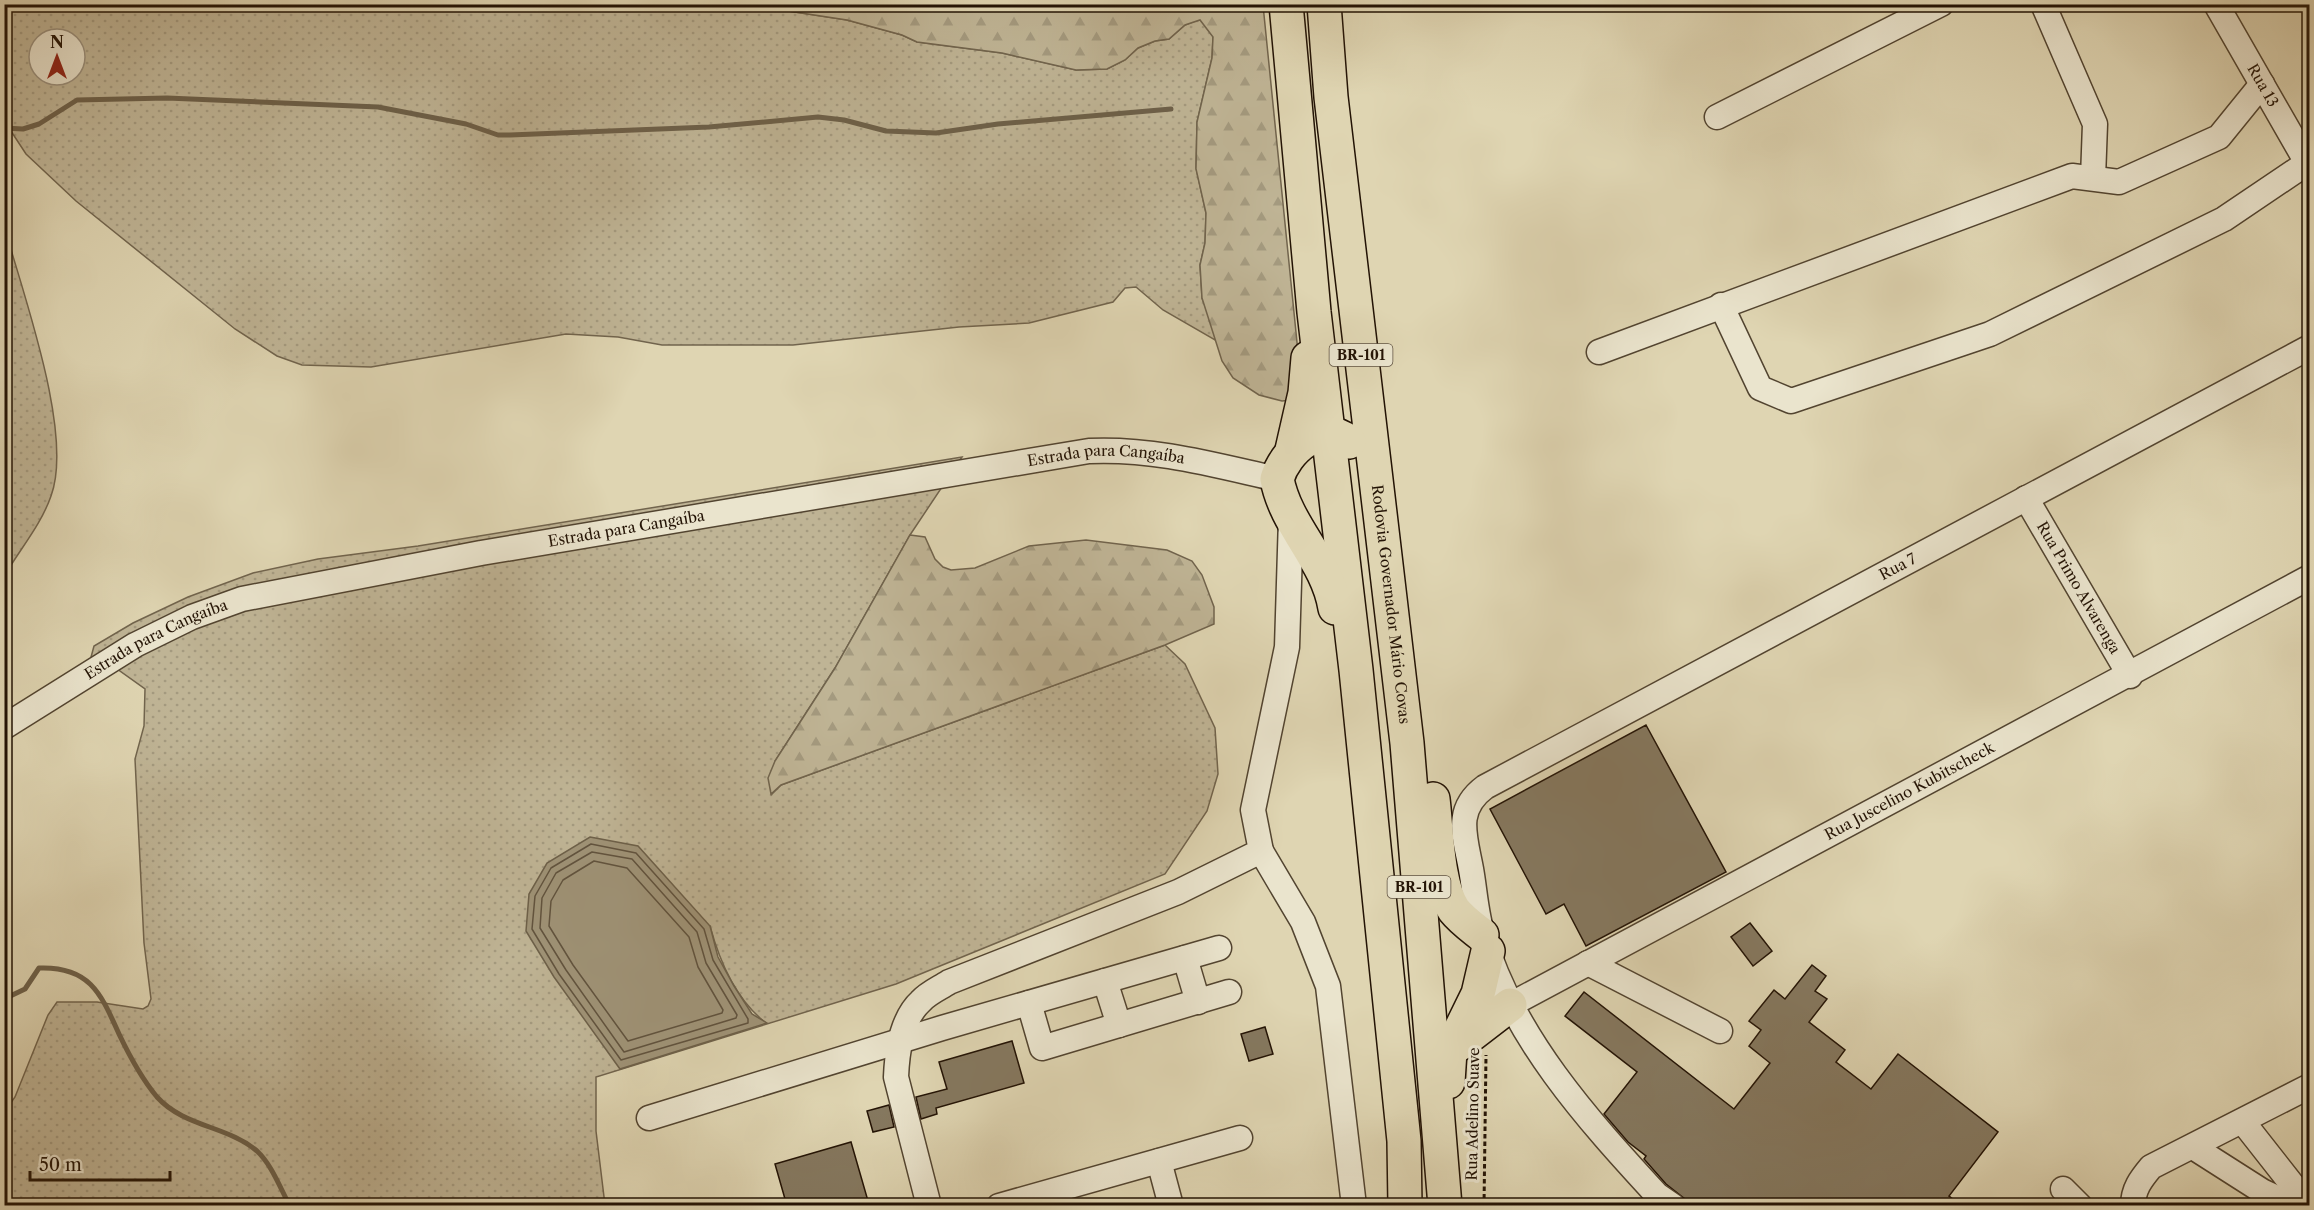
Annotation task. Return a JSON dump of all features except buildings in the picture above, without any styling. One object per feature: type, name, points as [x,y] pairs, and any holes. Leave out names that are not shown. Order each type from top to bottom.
[{"type":"highway","points":[[1286,4],[1314,312],[1329,434]]},
{"type":"highway","name":"Rodovia Governador Mário Covas","points":[[1324,4],[1331,97],[1407,743],[1445,1206]]},
{"type":"highway","points":[[1314,312],[1305,393],[1292,450],[1277,479],[1282,505],[1320,564],[1332,592],[1364,911],[1384,951]]},
{"type":"highway","points":[[1292,450],[1306,441],[1329,434],[1340,436],[1355,448],[1378,625],[1395,650]]},
{"type":"highway","name":"BR-101","points":[[1329,434],[1404,1141],[1405,1206]]},
{"type":"highway","points":[[1381,526],[1402,562],[1444,884],[1453,908],[1485,943],[1478,994],[1449,1051],[1448,1089],[1439,1127]]},
{"type":"highway","points":[[1449,1051],[1498,1014]]},
{"type":"street","points":[[1717,117],[1941,4]]},
{"type":"street","points":[[2043,4],[2095,124],[2093,178]]},
{"type":"street","name":"Rua 13","points":[[2216,4],[2308,165]]},
{"type":"street","points":[[1599,352],[2072,176],[2119,182],[2219,137],[2262,84]]},
{"type":"street","points":[[1721,305],[1760,388],[1791,401],[1990,334],[2224,219],[2308,165]]},
{"type":"street","name":"Rua 7","points":[[1673,1206],[1657,1195],[1565,1088],[1539,1054],[1498,1014],[1464,828],[1465,809],[1472,796],[2310,347]]},
{"type":"street","name":"Estrada para Cangaíba","points":[[4,727],[135,645],[192,617],[254,597],[481,553],[836,495],[1089,450],[1126,449],[1164,454],[1277,479]]},
{"type":"street","name":"Rua Primo Alvarenga","points":[[2026,498],[2130,676]]},
{"type":"street","points":[[1291,518],[1287,647],[1253,810],[1261,851],[1303,922],[1328,986],[1354,1206]]},
{"type":"street","name":"Rua Juscelino Kubitscheck","points":[[1498,1014],[1588,963],[2130,676],[2310,577]]},
{"type":"street","points":[[929,1206],[896,1077],[901,1041],[908,1018],[920,1001],[949,982],[1178,892],[1261,851]]},
{"type":"street","points":[[649,1118],[1219,948]]},
{"type":"street","points":[[1185,958],[1197,1002]]},
{"type":"street","points":[[1588,963],[1720,1031]]},
{"type":"street","points":[[1105,981],[1119,1025]]},
{"type":"street","points":[[1029,1003],[1042,1048],[1229,993]]},
{"type":"street","points":[[2133,1206],[2133,1196],[2139,1181],[2151,1167],[2310,1086]]},
{"type":"street","points":[[2243,1122],[2309,1206]]},
{"type":"street","points":[[999,1206],[1240,1138]]},
{"type":"street","points":[[2193,1147],[2262,1191],[2294,1206]]},
{"type":"street","points":[[1159,1161],[1172,1206]]},
{"type":"path","name":"Rua Adelino Suave","points":[[1484,1206],[1498,1014]]},
{"type":"green space","points":[[5,5],[749,5],[847,20],[902,35],[917,42],[1002,53],[1076,70],[1107,69],[1125,60],[1138,48],[1155,41],[1169,39],[1185,25],[1200,19],[1213,36],[1212,58],[1197,122],[1196,168],[1206,213],[1205,243],[1200,265],[1202,298],[1214,328],[1215,340],[1163,310],[1136,287],[1125,288],[1113,302],[1029,323],[959,327],[793,345],[662,345],[618,337],[566,334],[371,367],[302,365],[277,356],[235,329],[76,201],[26,154],[5,122]]},
{"type":"green space","points":[[749,5],[1263,5],[1301,382],[1291,400],[1282,401],[1259,395],[1233,378],[1222,361],[1202,298],[1200,265],[1205,243],[1206,213],[1196,169],[1197,122],[1212,58],[1213,37],[1200,20],[1185,25],[1169,39],[1155,41],[1138,48],[1125,60],[1107,69],[1076,70],[1002,53],[917,42],[902,35],[847,20]]},
{"type":"green space","points":[[5,229],[34,326],[51,401],[56,437],[56,469],[47,507],[5,575]]},
{"type":"green space","points":[[962,457],[910,535],[835,668],[775,761],[772,794],[781,785],[1165,645],[1185,664],[1215,728],[1218,774],[1207,811],[1165,874],[896,984],[596,1077],[596,1131],[605,1205],[5,1206],[5,1111],[15,1097],[48,1015],[57,1002],[97,1002],[143,1009],[148,1006],[151,999],[144,943],[135,759],[144,726],[145,689],[110,664],[90,661],[94,646],[133,623],[188,597],[253,573],[318,559],[418,546]],"holes":[[[529,894],[710,926],[730,980],[755,1014],[766,1023]]]},
{"type":"green space","points":[[910,535],[925,537],[935,559],[943,567],[951,570],[975,568],[1029,546],[1086,540],[1167,550],[1192,561],[1202,575],[1214,607],[1214,624],[1165,645],[781,785],[771,794],[768,778],[775,761],[835,668]]},
{"type":"water","points":[[590,837],[638,846],[710,926],[718,957],[734,986],[752,1014],[767,1023],[620,1069],[554,977],[526,931],[529,894],[547,863]]},
{"type":"waterway","points":[[4,128],[23,129],[39,124],[77,100],[167,98],[378,107],[466,124],[498,135],[709,127],[818,117],[844,120],[886,131],[936,133],[998,124],[1171,109]]},
{"type":"waterway","points":[[4,999],[25,989],[39,968],[56,969],[82,977],[99,995],[131,1058],[157,1097],[180,1115],[233,1136],[257,1151],[271,1170],[290,1206]]}]
